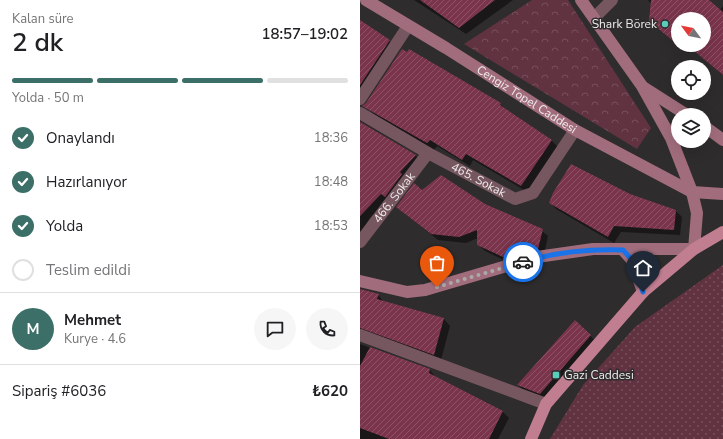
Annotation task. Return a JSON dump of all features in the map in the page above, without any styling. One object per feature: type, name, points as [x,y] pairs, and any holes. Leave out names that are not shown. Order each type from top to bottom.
[{"type":"main road","name":"Cengiz Topel Caddesi","points":[[366,0],[446,48],[575,130],[692,192]]},
{"type":"main road","points":[[581,0],[642,86],[671,138],[692,192],[696,213],[694,249]]},
{"type":"main road","points":[[642,86],[676,108]]},
{"type":"main road","points":[[711,131],[723,140]]},
{"type":"main road","points":[[692,192],[723,194]]},
{"type":"main road","points":[[531,439],[546,404],[643,292],[694,249],[723,232]]},
{"type":"main road","points":[[360,281],[407,292],[425,290],[536,258],[593,249],[694,249]]},
{"type":"main road","points":[[623,250],[632,260],[643,292]]},
{"type":"street","points":[[594,18],[612,0]]},
{"type":"street","points":[[360,98],[408,26]]},
{"type":"street","name":"465. Sokak","points":[[360,113],[428,153],[515,199],[533,193],[575,130]]},
{"type":"street","name":"466. Sokak","points":[[360,242],[428,153]]},
{"type":"street","points":[[360,335],[546,404]]},
{"type":"green space","points":[[532,0],[568,0],[651,128],[637,149],[464,44]]},
{"type":"green space","points":[[723,265],[723,439],[550,439],[583,385],[635,327]]},
{"type":"building","points":[[420,0],[495,0],[459,28]]},
{"type":"building","name":"Shark Börek","points":[[651,0],[709,0],[723,12],[723,75],[711,65],[711,60],[705,60],[695,52],[711,52],[711,12],[671,12],[671,39],[649,21]]},
{"type":"building","points":[[360,20],[390,40],[360,85]]},
{"type":"building","points":[[402,49],[407,52],[409,49],[501,103],[500,105],[552,140],[521,186],[466,154],[462,160],[430,140],[427,143],[362,106],[366,103]]},
{"type":"building","points":[[360,122],[416,155],[400,172],[402,174],[385,197],[381,194],[360,216]]},
{"type":"building","points":[[571,164],[630,194],[676,210],[674,230],[614,226],[608,237],[549,203],[553,193]]},
{"type":"building","points":[[441,175],[485,204],[543,229],[538,249],[503,257],[477,245],[477,230],[459,237],[431,234],[396,207],[414,183],[422,190]]},
{"type":"building","points":[[360,289],[379,294],[377,299],[444,318],[434,355],[360,328]]},
{"type":"building","points":[[575,320],[591,335],[540,394],[517,385]]},
{"type":"building","points":[[370,347],[430,369],[429,373],[503,411],[489,439],[389,439],[360,428],[360,366]]},
{"type":"way so far","points":[[437,287],[523,262]]},
{"type":"place","name":"Shark Börek","points":[[665,24]]},
{"type":"place","name":"Gazi Caddesi","points":[[556,375]]},
{"type":"route","points":[[523,262],[536,258],[593,249],[623,250],[632,260],[643,292]]}]
